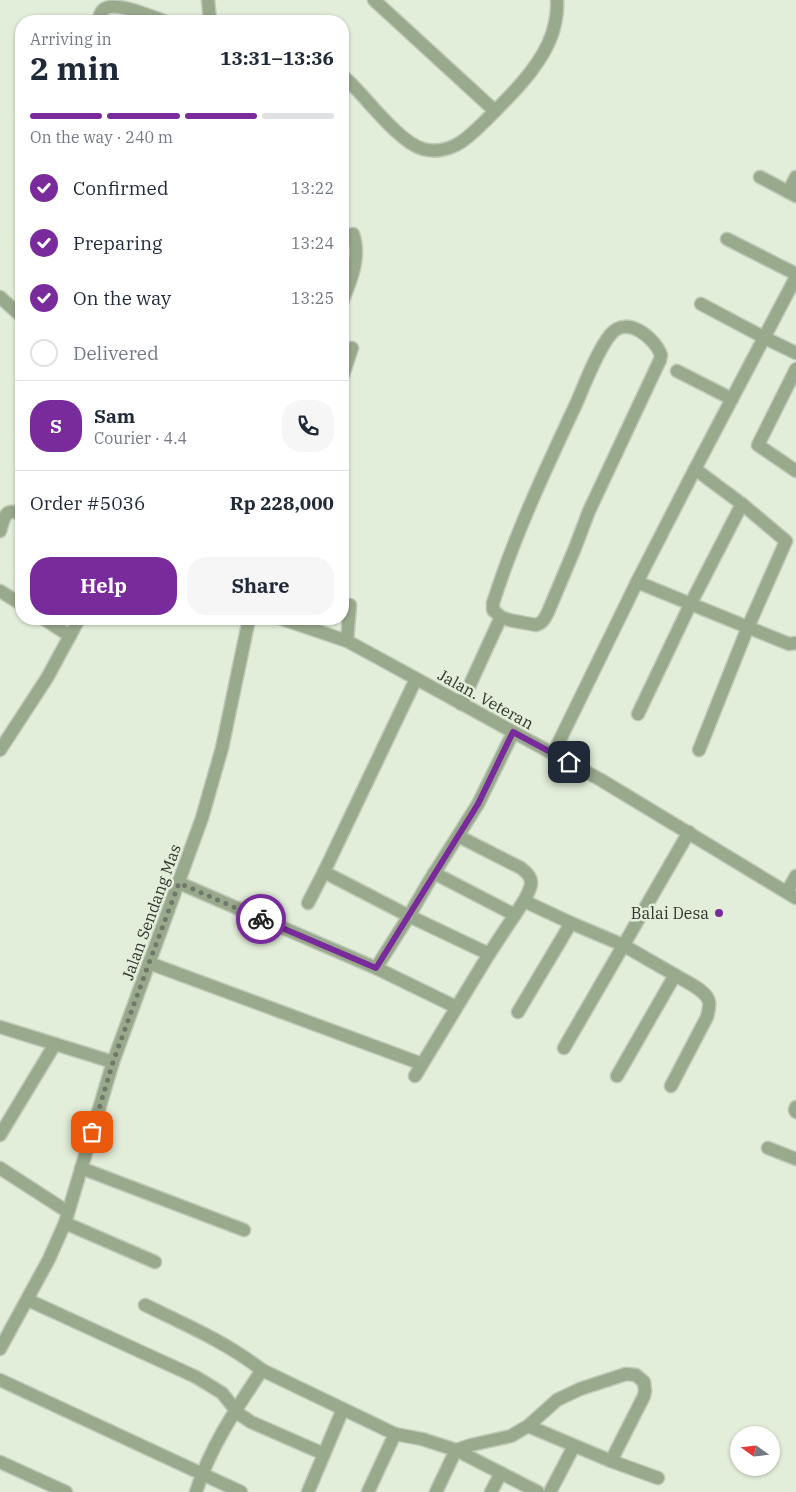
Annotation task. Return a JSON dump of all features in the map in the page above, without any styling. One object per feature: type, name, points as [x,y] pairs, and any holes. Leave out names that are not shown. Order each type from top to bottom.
[{"type":"street","points":[[208,0],[209,15]]},
{"type":"street","points":[[374,0],[495,111]]},
{"type":"street","points":[[349,83],[402,137],[415,146],[425,150],[442,150],[458,144],[495,111],[531,72],[548,45],[554,28],[557,0]]},
{"type":"street","points":[[101,15],[107,6],[115,4],[148,15]]},
{"type":"street","points":[[760,177],[792,194],[796,177]]},
{"type":"street","points":[[349,285],[356,250],[353,234]]},
{"type":"street","points":[[553,754],[637,582],[796,275],[727,239]]},
{"type":"street","points":[[0,297],[15,311]]},
{"type":"street","points":[[701,304],[796,352]]},
{"type":"street","points":[[626,326],[639,330],[655,344],[661,356],[660,360],[588,511],[575,548],[548,612],[544,620],[536,625],[501,617],[493,610],[492,606],[498,586],[552,454],[599,353],[611,334],[618,328],[626,326]]},
{"type":"street","points":[[349,357],[352,348]]},
{"type":"street","points":[[796,369],[758,445],[796,471]]},
{"type":"street","points":[[678,371],[732,399]]},
{"type":"street","points":[[695,468],[791,545],[748,627],[699,750]]},
{"type":"street","points":[[638,714],[690,604],[742,504]]},
{"type":"street","points":[[0,531],[4,518],[9,512],[15,511]]},
{"type":"street","points":[[637,582],[789,644],[796,643]]},
{"type":"street","points":[[0,591],[15,600]]},
{"type":"street","points":[[349,614],[350,605]]},
{"type":"street","points":[[461,704],[501,617]]},
{"type":"street","points":[[53,625],[70,636]]},
{"type":"street","points":[[0,750],[47,678],[76,625]]},
{"type":"street","name":"Jalan Sendang Mas","points":[[0,1350],[49,1259],[66,1218],[113,1062],[202,818],[222,748],[248,625]]},
{"type":"street","name":"Jalan. Veteran","points":[[299,625],[346,642],[601,780],[792,895]]},
{"type":"street","points":[[346,642],[348,625]]},
{"type":"street","points":[[308,904],[416,679]]},
{"type":"street","points":[[376,968],[478,804],[513,732]]},
{"type":"street","points":[[564,1048],[689,832]]},
{"type":"street","points":[[416,1076],[488,954],[524,901],[532,881],[530,874],[521,868],[458,836]]},
{"type":"street","points":[[324,872],[488,954]]},
{"type":"street","points":[[434,873],[514,915]]},
{"type":"street","points":[[792,895],[796,876]]},
{"type":"street","points":[[179,883],[376,968],[456,1007]]},
{"type":"street","points":[[524,901],[571,924],[623,945],[706,994],[710,1003],[707,1017],[671,1086]]},
{"type":"street","points":[[518,1012],[571,924]]},
{"type":"street","points":[[149,963],[422,1064]]},
{"type":"street","points":[[617,1076],[675,975]]},
{"type":"street","points":[[0,1028],[113,1062]]},
{"type":"street","points":[[0,1135],[55,1044]]},
{"type":"street","points":[[796,1107],[796,1112]]},
{"type":"street","points":[[768,1148],[796,1159]]},
{"type":"street","points":[[0,1168],[66,1218],[155,1262]]},
{"type":"street","points":[[81,1168],[244,1230]]},
{"type":"street","points":[[28,1300],[196,1378],[222,1393],[239,1414],[251,1422],[324,1454]]},
{"type":"street","points":[[145,1305],[225,1344],[262,1370],[343,1409],[396,1434],[422,1439],[456,1450],[538,1492]]},
{"type":"street","points":[[196,1492],[202,1473],[218,1438],[262,1370]]},
{"type":"street","points":[[436,1492],[456,1450],[511,1436],[528,1426],[557,1400],[567,1394],[626,1374],[636,1375],[644,1382],[645,1391],[611,1461]]},
{"type":"street","points":[[0,1380],[241,1492]]},
{"type":"street","points":[[308,1492],[343,1409]]},
{"type":"street","points":[[528,1426],[611,1461],[658,1478]]},
{"type":"street","points":[[368,1492],[396,1434]]},
{"type":"street","points":[[550,1492],[574,1446]]},
{"type":"street","points":[[0,1462],[66,1492]]},
{"type":"street","points":[[491,1492],[501,1473]]},
{"type":"way so far","points":[[92,1132],[113,1062],[179,883],[261,919]]},
{"type":"place","name":"Balai Desa","points":[[719,913]]},
{"type":"route","points":[[261,919],[376,968],[478,804],[513,732],[569,762]]}]
